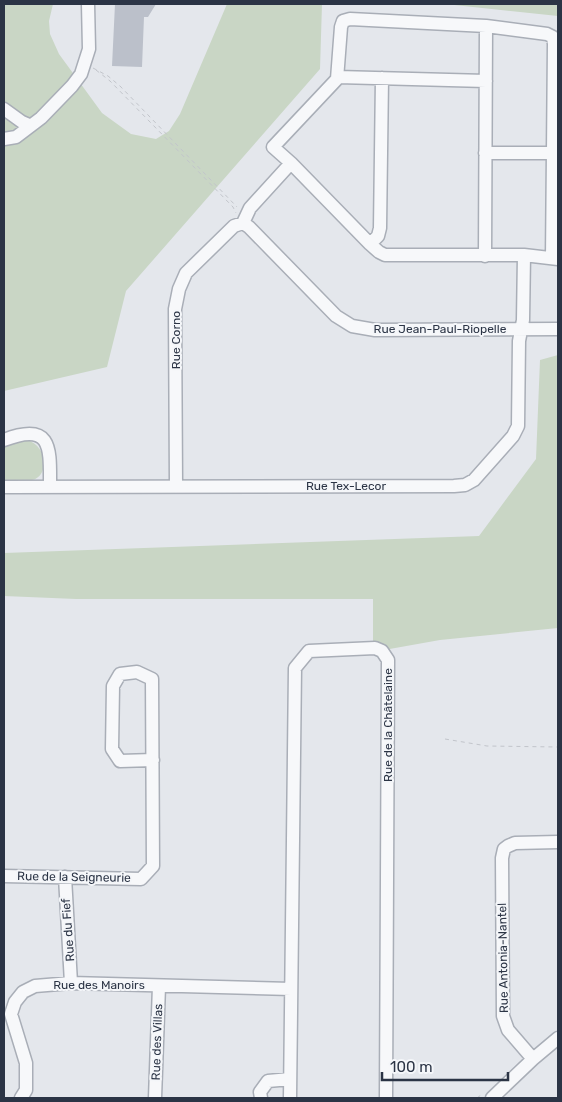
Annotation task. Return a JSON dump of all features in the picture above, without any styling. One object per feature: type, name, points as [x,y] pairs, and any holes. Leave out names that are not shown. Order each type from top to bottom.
[{"type":"street","points":[[4,139],[16,137],[50,109],[81,74],[89,49],[88,4]]},
{"type":"street","points":[[350,19],[486,26],[548,34],[553,37],[555,259],[524,255],[388,256],[379,252],[273,147],[338,77],[341,27],[343,22],[350,19]]},
{"type":"street","points":[[485,256],[486,26]]},
{"type":"street","points":[[338,77],[486,81]]},
{"type":"street","points":[[370,244],[378,236],[380,228],[382,78]]},
{"type":"street","points":[[4,109],[29,125]]},
{"type":"street","points":[[486,153],[553,152]]},
{"type":"street","name":"Rue Corno","points":[[176,486],[176,309],[179,289],[186,273],[234,226],[291,163]]},
{"type":"street","name":"Rue Jean-Paul-Riopelle","points":[[241,217],[336,316],[352,326],[375,330],[558,329]]},
{"type":"street","name":"Rue Tex-Lecor","points":[[4,487],[454,486],[470,483],[513,436],[518,426],[518,341],[522,329],[524,255]]},
{"type":"street","points":[[4,440],[25,433],[36,434],[42,438],[50,453],[50,487]]},
{"type":"street","name":"Rue de la Châtelaine","points":[[290,1098],[294,668],[309,651],[375,648],[382,651],[388,660],[386,1098]]},
{"type":"street","name":"Rue de la Seigneurie","points":[[4,876],[141,879],[154,866],[153,760],[152,680],[137,672],[120,674],[113,686],[112,749],[120,761],[153,760]]},
{"type":"street","name":"Rue Antonia-Nantel","points":[[533,1059],[508,1030],[503,1016],[502,858],[505,847],[515,843],[558,842]]},
{"type":"street","name":"Rue du Fief","points":[[65,877],[71,983]]},
{"type":"street","name":"Rue des Manoirs","points":[[21,1098],[26,1090],[26,1064],[11,1014],[15,1002],[23,992],[35,986],[71,983],[291,989]]},
{"type":"street","name":"Rue des Villas","points":[[155,1098],[159,986]]},
{"type":"street","points":[[492,1098],[558,1038]]},
{"type":"street","points":[[261,1098],[260,1092],[268,1081],[290,1078]]},
{"type":"path","points":[[93,68],[108,76],[120,86],[236,206],[241,217],[110,81],[93,68]]},
{"type":"path","points":[[445,739],[487,746],[558,747]]},
{"type":"green space","points":[[4,4],[53,4],[49,21],[50,34],[59,54],[102,113],[131,134],[156,139],[169,131],[180,114],[227,4],[322,4],[320,69],[126,291],[107,367],[4,391]]},
{"type":"green space","points":[[445,4],[558,4],[558,16]]},
{"type":"green space","points":[[558,355],[558,628],[440,640],[384,650],[373,645],[373,599],[76,599],[4,596],[4,553],[479,536],[536,459],[540,360]]},
{"type":"green space","points":[[27,440],[34,443],[42,454],[44,467],[42,473],[32,480],[4,480],[4,447]]},
{"type":"building","points":[[115,4],[156,4],[148,17],[144,17],[142,67],[112,66]]}]
